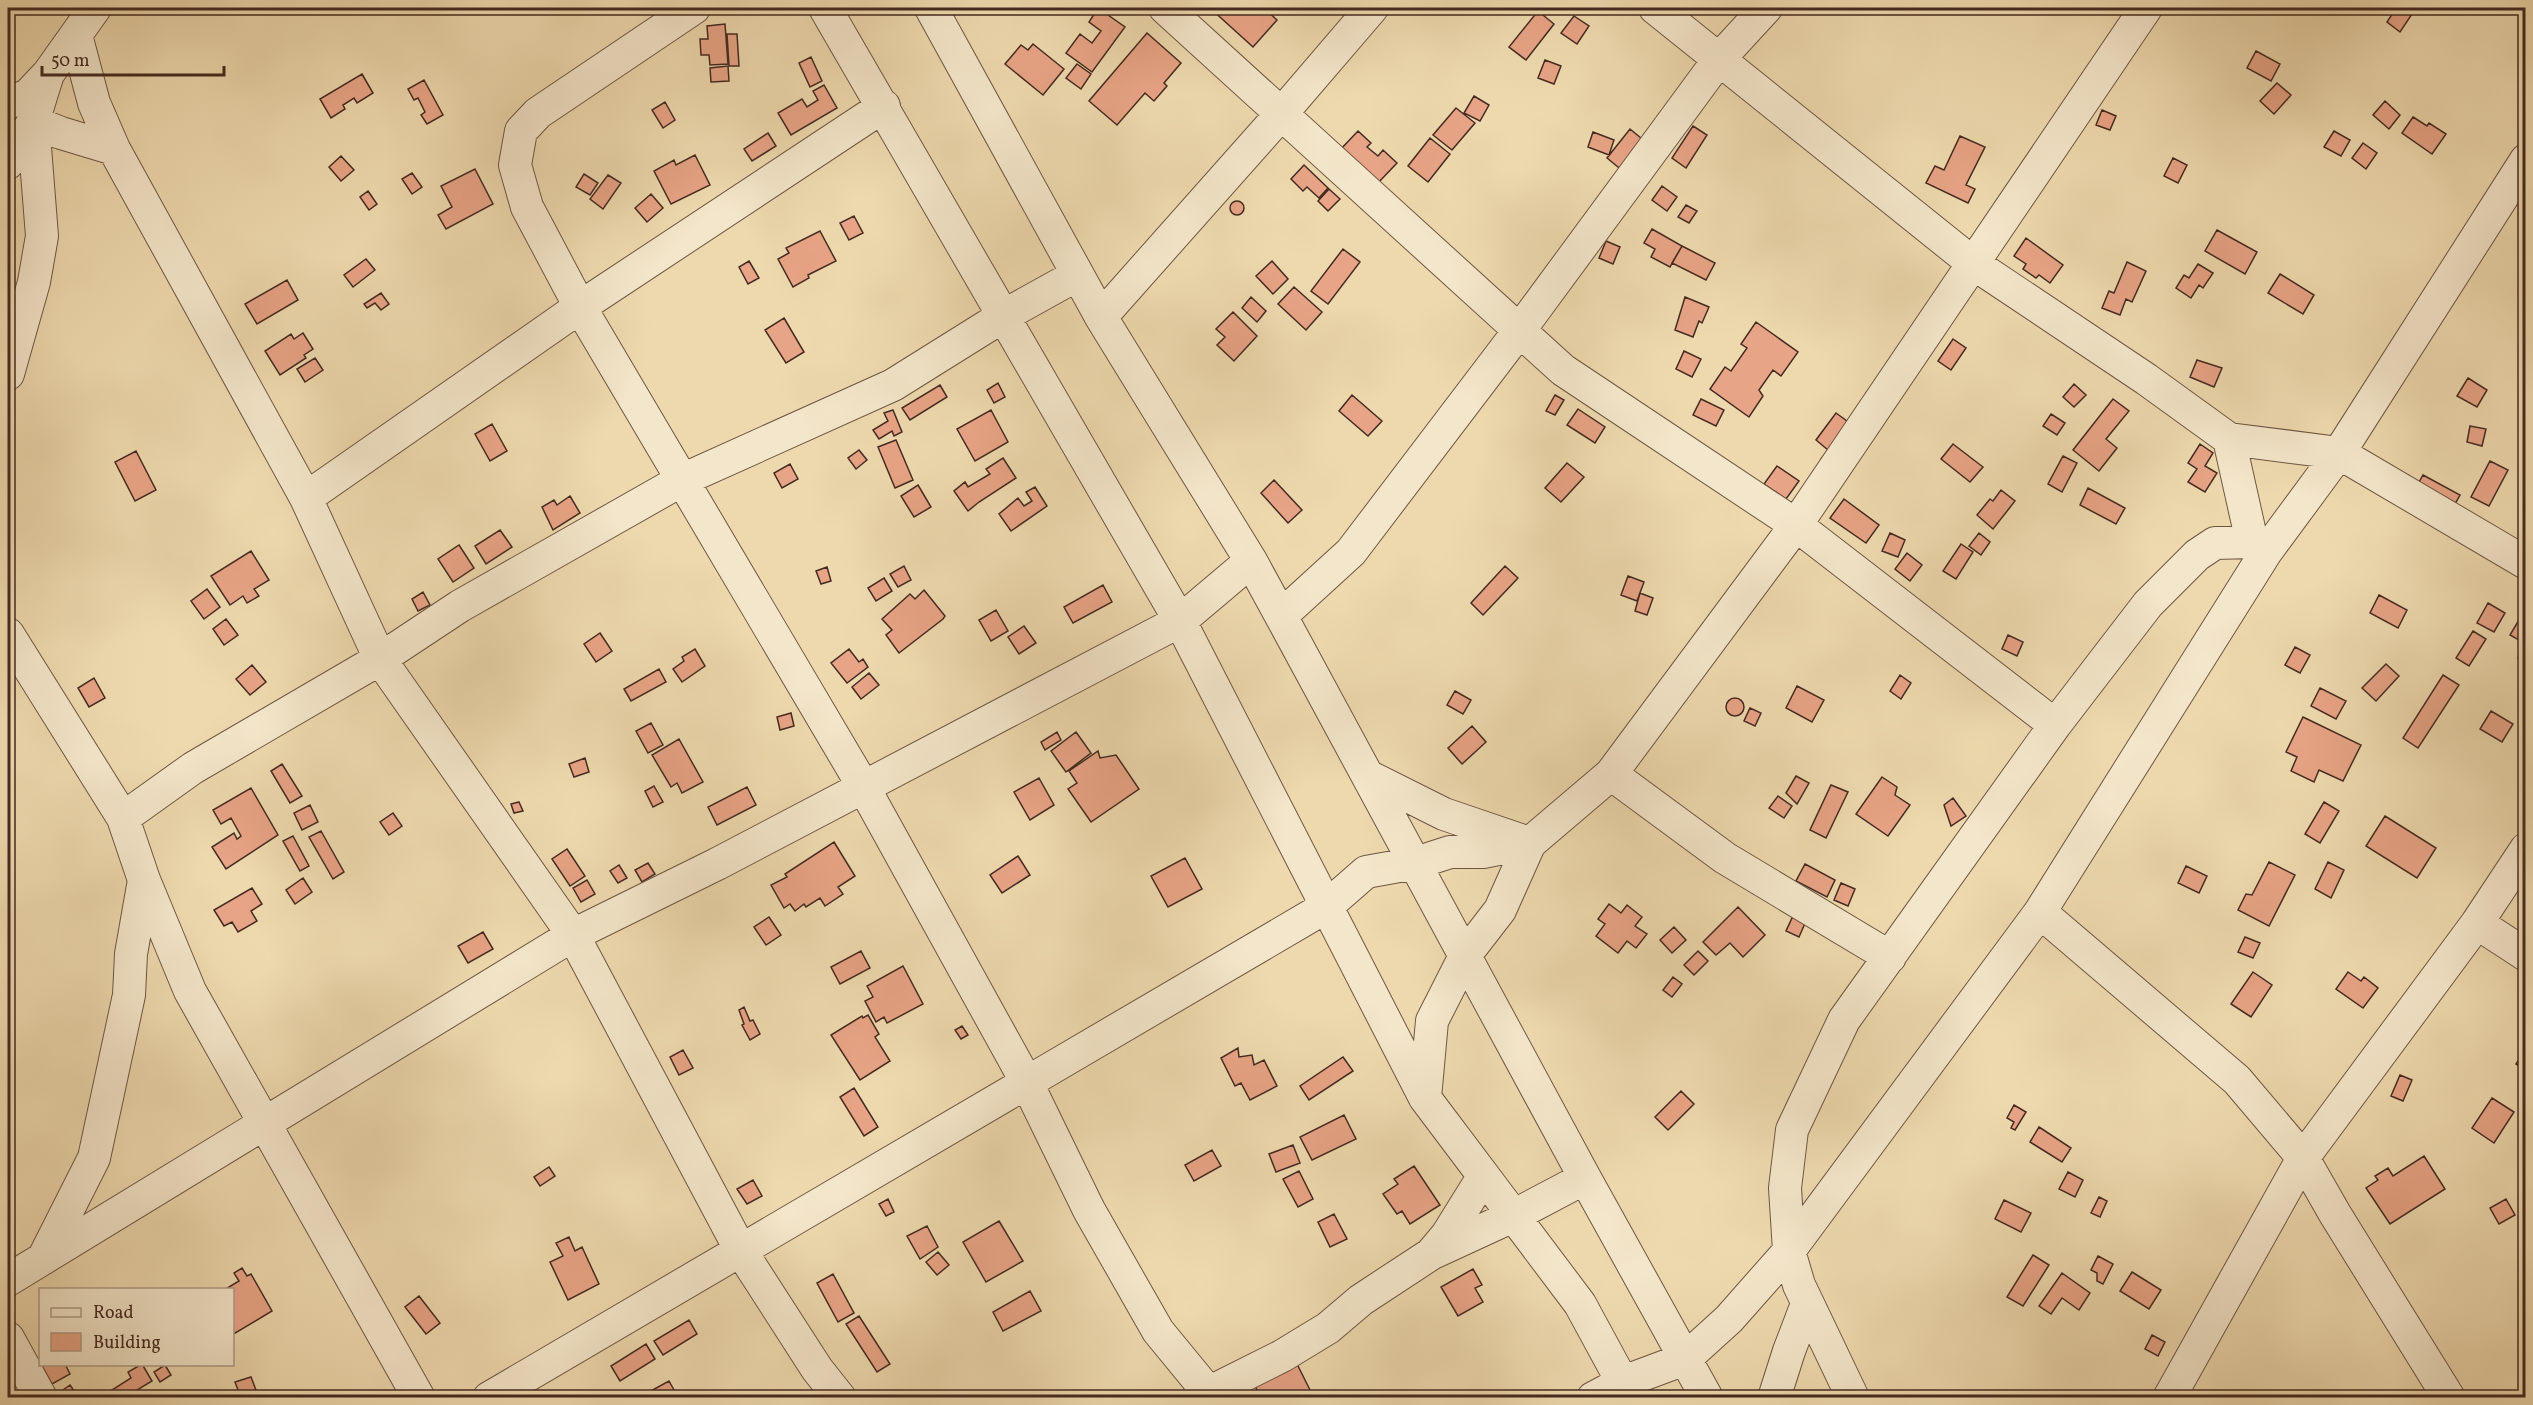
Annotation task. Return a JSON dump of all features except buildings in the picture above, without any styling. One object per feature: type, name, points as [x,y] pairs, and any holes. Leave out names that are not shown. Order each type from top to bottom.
[{"type":"street","points":[[8,103],[28,94],[48,74],[95,8]]},
{"type":"street","points":[[694,8],[538,113],[521,131],[515,165],[527,207],[580,307],[863,786],[1026,1081],[1089,1210],[1158,1331],[1207,1396],[1282,1356],[1328,1328],[1361,1300],[1431,1254],[1513,1216],[1585,1178]]},
{"type":"street","points":[[825,8],[884,106],[1180,621],[1425,1098],[1580,1304],[1627,1390]]},
{"type":"street","points":[[1165,8],[1563,370],[1796,525],[2055,725]]},
{"type":"street","points":[[1101,317],[1372,8]]},
{"type":"street","points":[[1655,8],[1974,264],[2146,379],[2229,439],[2338,453],[2526,563]]},
{"type":"street","points":[[1281,616],[1351,552],[1519,331],[1720,58],[1766,8]]},
{"type":"street","points":[[1425,1098],[1432,1021],[1466,954],[1500,910],[1530,843],[1611,774],[1796,525],[2146,8]]},
{"type":"street","points":[[941,12],[1077,275],[1251,561],[1466,954],[1585,1178],[1707,1398]]},
{"type":"street","points":[[76,35],[94,103],[114,149],[306,498],[380,659],[573,935],[741,1251],[817,1369],[840,1398]]},
{"type":"street","points":[[8,163],[33,122],[48,74]]},
{"type":"street","points":[[306,498],[580,307],[884,106]]},
{"type":"street","points":[[33,122],[114,149]]},
{"type":"street","points":[[8,374],[34,282],[42,236],[33,122]]},
{"type":"street","points":[[1593,1398],[1627,1390],[1685,1359],[1729,1319],[1789,1251],[2040,912],[2259,547],[2338,453],[2516,188],[2526,160]]},
{"type":"street","points":[[123,818],[194,768],[380,659],[460,606],[682,480],[893,385],[1005,315],[1077,275]]},
{"type":"street","points":[[2229,439],[2259,547]]},
{"type":"street","points":[[1853,1398],[1798,1285],[1789,1251],[1785,1188],[1792,1130],[1844,1020],[2055,725],[2148,604],[2197,555],[2215,543],[2259,547]]},
{"type":"street","points":[[8,1280],[573,935],[717,864],[1180,621],[1251,561]]},
{"type":"street","points":[[8,634],[123,818],[144,880],[190,991],[419,1398]]},
{"type":"street","points":[[1611,774],[1725,858],[1890,957]]},
{"type":"street","points":[[1368,776],[1444,814],[1530,843]]},
{"type":"street","points":[[489,1398],[1026,1081],[1326,908],[1366,872],[1416,863],[1450,852],[1483,852],[1530,843]]},
{"type":"street","points":[[2169,1398],[2303,1158],[2477,923],[2526,849]]},
{"type":"street","points":[[44,1257],[94,1158],[127,1004],[130,954],[144,880]]},
{"type":"street","points":[[2040,912],[2236,1080],[2303,1158],[2449,1398]]},
{"type":"street","points":[[2477,923],[2526,955]]},
{"type":"street","points":[[1431,1254],[1447,1235],[1483,1177]]},
{"type":"street","points":[[1774,1398],[1788,1351],[1807,1304]]},
{"type":"street","points":[[8,1338],[41,1398]]}]
